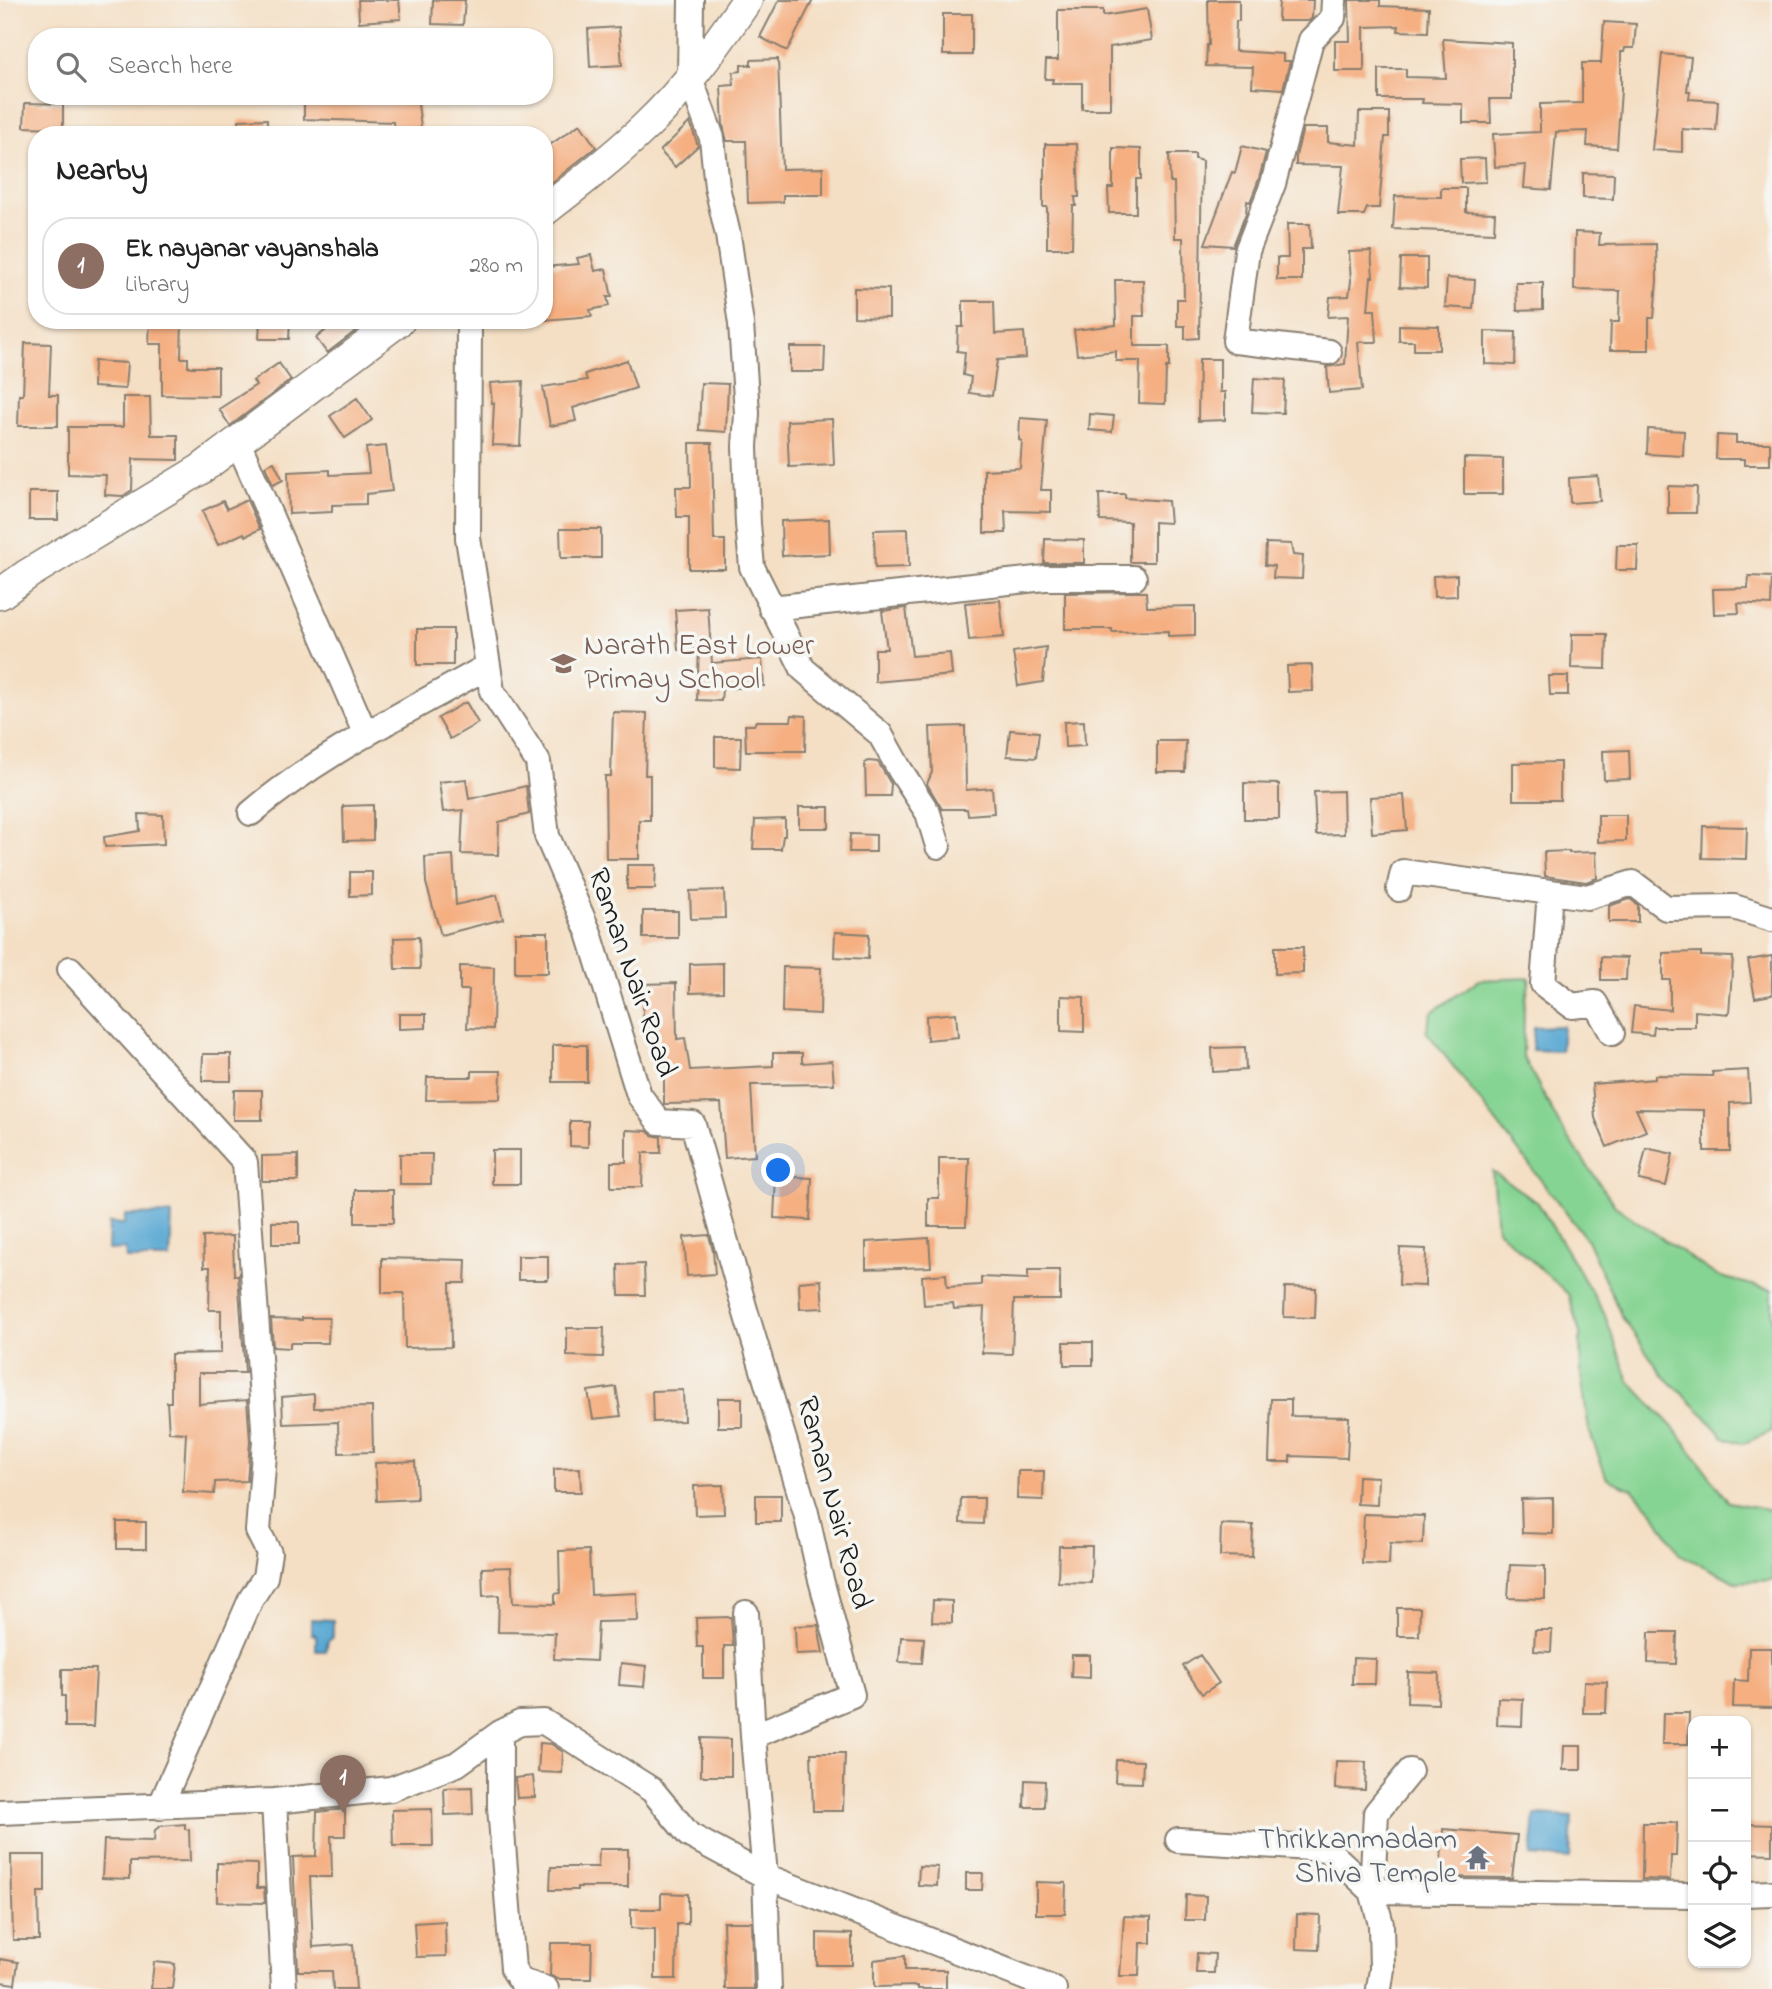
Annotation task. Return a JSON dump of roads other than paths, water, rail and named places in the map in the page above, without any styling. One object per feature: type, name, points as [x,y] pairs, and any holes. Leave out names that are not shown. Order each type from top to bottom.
[{"type":"main road","points":[[553,204],[649,124],[707,58],[747,0]]},
{"type":"main road","points":[[0,594],[190,476],[388,329]]},
{"type":"street","points":[[691,0],[690,78],[712,138],[717,187],[728,235],[743,349],[752,567],[803,669],[880,734],[928,813],[938,846]]},
{"type":"street","points":[[1329,352],[1235,341],[1247,251],[1273,184],[1311,40],[1334,9]]},
{"type":"street","name":"Raman Nair Road","points":[[469,329],[468,538],[492,691],[538,762],[547,836],[589,933],[639,1095],[659,1122],[693,1124],[806,1513],[852,1695],[753,1736]]},
{"type":"street","points":[[238,442],[366,735]]},
{"type":"street","points":[[771,608],[1045,578],[1134,578]]},
{"type":"street","points":[[251,813],[278,790],[366,735],[488,666]]},
{"type":"street","points":[[1399,889],[1403,873],[1587,897],[1633,883],[1666,908],[1734,907],[1772,919]]},
{"type":"street","points":[[1550,892],[1543,984],[1572,1006],[1595,1003],[1612,1033]]},
{"type":"street","points":[[70,969],[245,1162],[265,1441],[258,1531],[269,1553],[265,1577],[251,1600],[160,1807]]},
{"type":"street","points":[[747,1613],[753,1736],[765,1876],[769,1989]]},
{"type":"street","points":[[0,1812],[274,1801],[391,1788],[457,1764],[500,1733],[520,1723],[544,1722],[652,1790],[690,1835],[765,1876],[1054,1989]]},
{"type":"street","points":[[500,1733],[500,1807],[513,1969],[521,1980],[546,1989]]},
{"type":"street","points":[[1379,1989],[1381,1924],[1372,1891],[1376,1813],[1410,1771]]},
{"type":"street","points":[[274,1801],[284,1989]]},
{"type":"street","points":[[1178,1840],[1327,1849],[1372,1891],[1688,1895]]},
{"type":"street","points":[[1751,1894],[1772,1893]]},
{"type":"water","points":[[1563,1026],[1561,1051],[1532,1050],[1534,1027]]},
{"type":"water","points":[[172,1214],[170,1259],[126,1259],[125,1249],[108,1250],[109,1223],[124,1224],[125,1215]]},
{"type":"water","points":[[311,1619],[333,1620],[333,1637],[328,1640],[326,1651],[316,1651],[316,1635],[311,1634]]},
{"type":"water","points":[[1535,1815],[1572,1817],[1570,1859],[1531,1856]]},
{"type":"place","name":"Narath East Lower Primay School","points":[[564,664]]},
{"type":"place","name":"Ek nayanar vayanshala","points":[[343,1813]]},
{"type":"place","name":"Thrikkanmadam Shiva Temple","points":[[1477,1858]]}]
